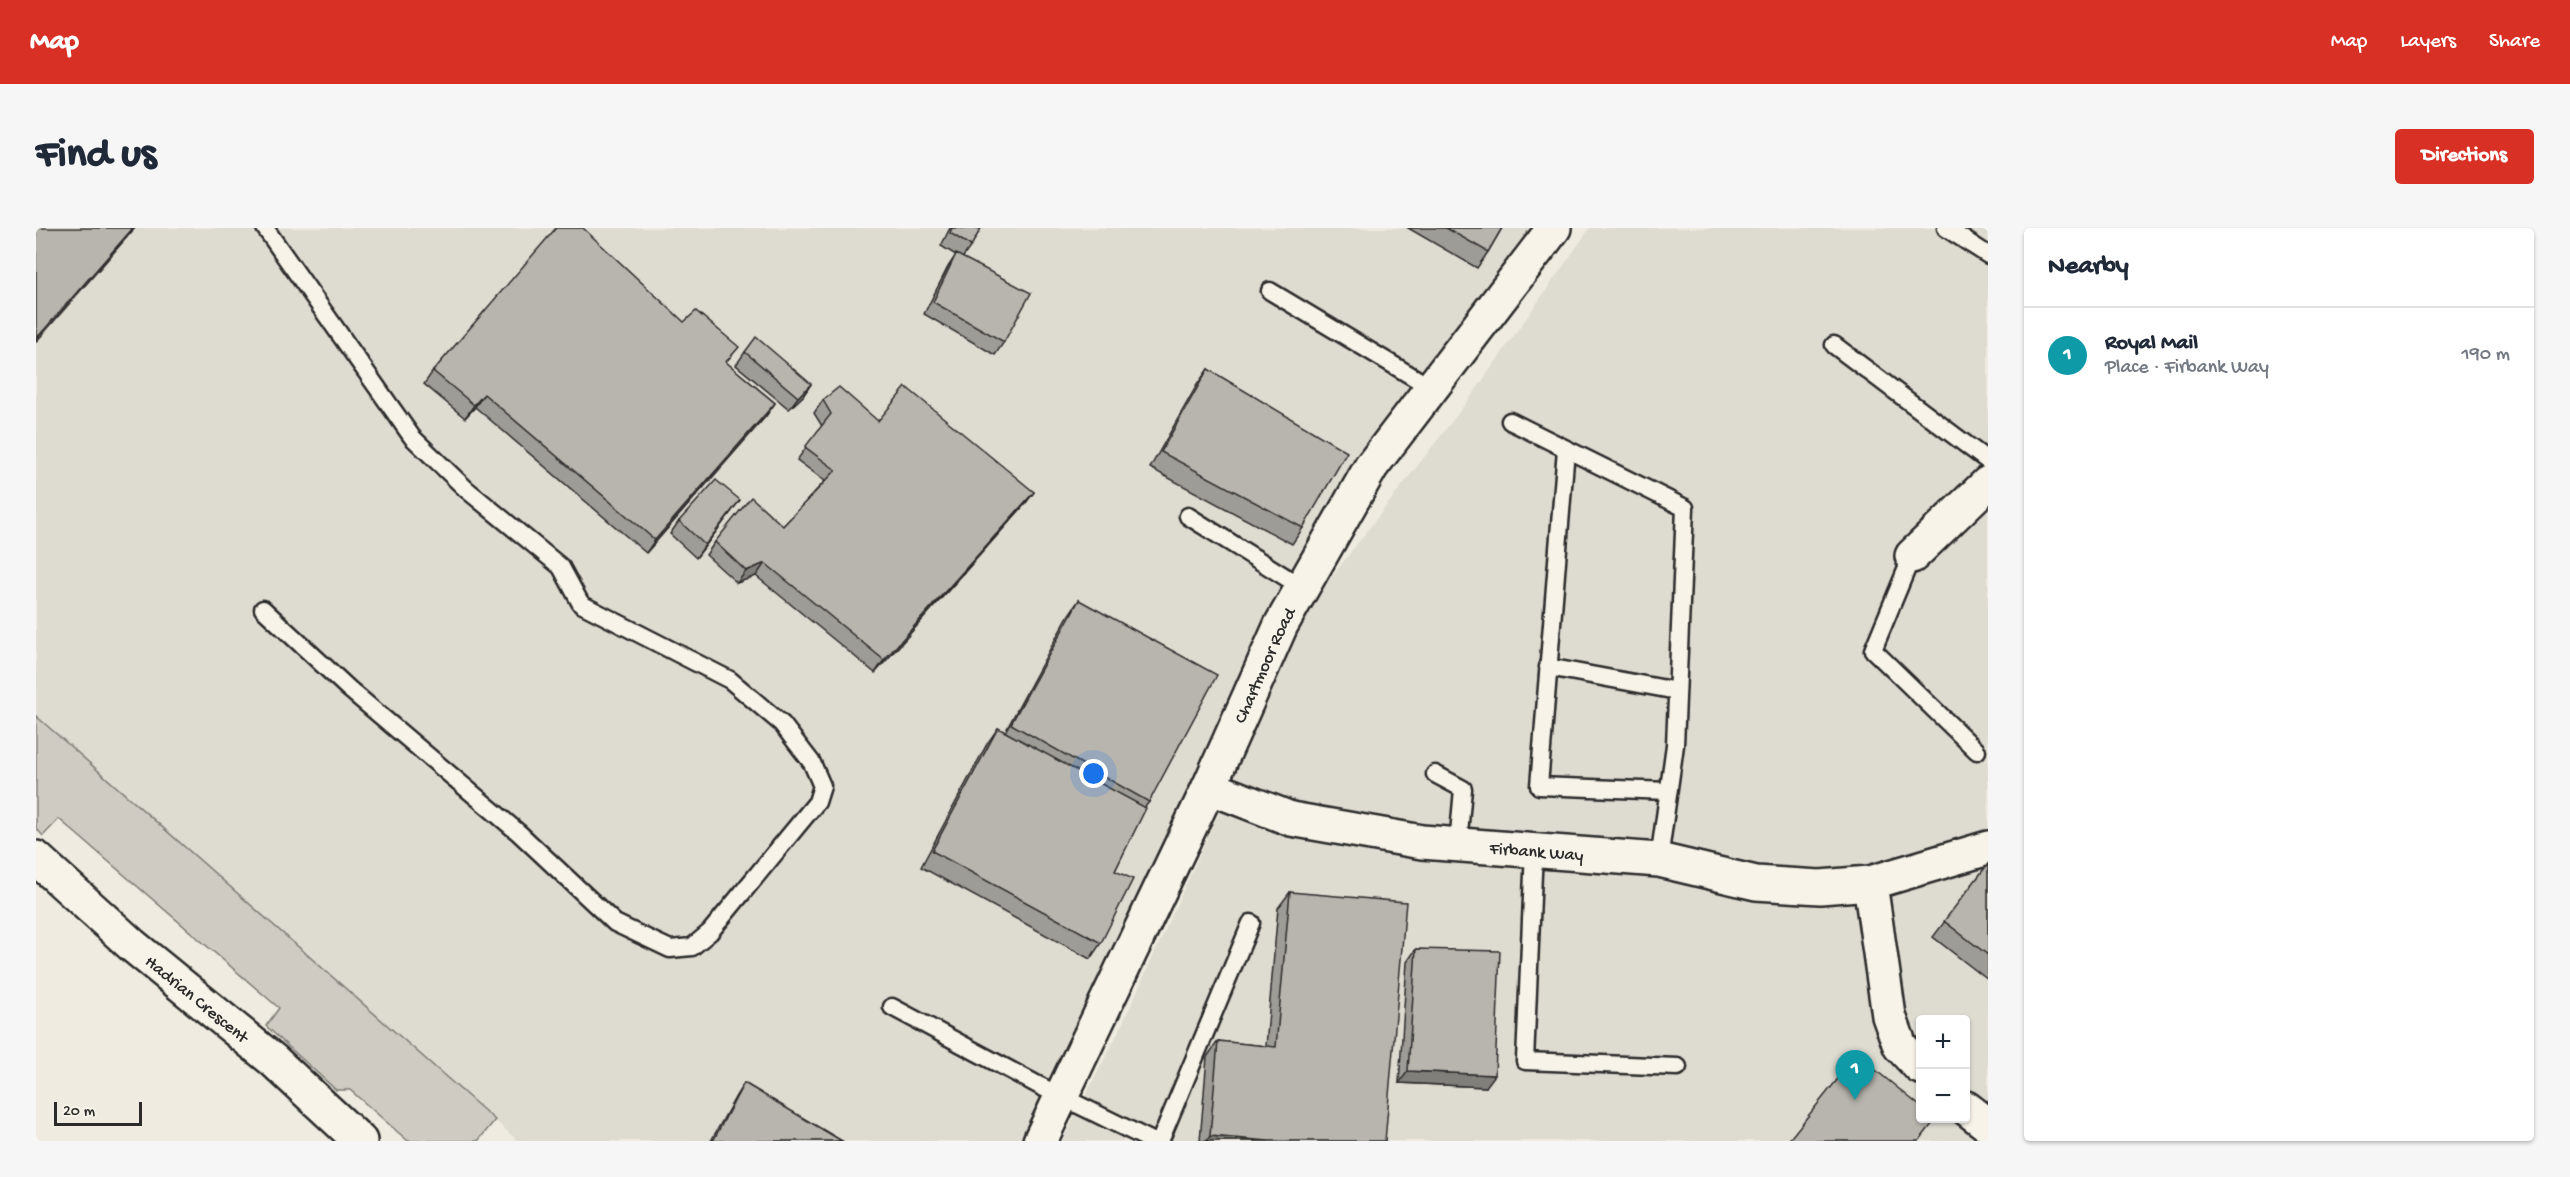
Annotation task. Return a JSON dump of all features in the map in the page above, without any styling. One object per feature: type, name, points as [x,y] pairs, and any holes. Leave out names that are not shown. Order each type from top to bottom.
[{"type":"street","name":"Chartmoor Road","points":[[1040,1141],[1209,787],[1281,625],[1371,467],[1554,228]]},
{"type":"street","points":[[1912,556],[1988,483]]},
{"type":"street","name":"Firbank Way","points":[[1209,787],[1291,819],[1422,842],[1659,860],[1756,883],[1820,887],[1870,883],[1988,848]]},
{"type":"street","name":"Hadrian Crescent","points":[[36,858],[132,945],[273,1060],[360,1141]]},
{"type":"street","points":[[1870,883],[1889,1016],[1900,1046],[1916,1064]]},
{"type":"street","points":[[1970,1112],[1988,1125]]},
{"type":"lane","points":[[263,609],[349,689],[519,833],[615,923],[670,949],[692,947],[710,932],[817,801],[822,786],[812,763],[782,724],[730,680],[581,604],[561,567],[465,489],[411,437],[265,228]]},
{"type":"lane","points":[[1946,228],[1988,255]]},
{"type":"lane","points":[[1270,291],[1430,387]]},
{"type":"lane","points":[[1834,345],[1988,461]]},
{"type":"lane","points":[[1510,421],[1684,508],[1675,745],[1659,860]]},
{"type":"lane","points":[[1566,449],[1539,786],[1668,791]]},
{"type":"lane","points":[[1188,516],[1303,588]]},
{"type":"lane","points":[[1912,556],[1873,650],[1977,751]]},
{"type":"lane","points":[[1548,667],[1677,691]]},
{"type":"lane","points":[[1435,774],[1463,789],[1458,845]]},
{"type":"lane","points":[[1534,850],[1525,1061],[1678,1067]]},
{"type":"lane","points":[[1160,1141],[1251,923]]},
{"type":"lane","points":[[892,1007],[1061,1097],[1152,1141]]},
{"type":"shaded area","points":[[36,228],[1533,228],[1359,467],[1211,756],[1021,1141],[518,1141],[36,716]]},
{"type":"shaded area","points":[[1590,228],[1988,228],[1988,1141],[1062,1141],[1118,1033],[1236,775],[1299,619],[1473,394]]},
{"type":"shaded area","points":[[36,716],[495,1120],[478,1141],[408,1141],[350,1090],[336,1090],[266,1026],[279,1008],[59,819],[43,836],[36,828]]},
{"type":"building","points":[[36,228],[133,228],[36,339]]},
{"type":"building","points":[[556,228],[583,228],[684,322],[696,311],[739,347],[726,362],[775,403],[655,540],[484,394],[474,405],[433,371]]},
{"type":"building","points":[[952,228],[981,228],[971,246],[950,233]]},
{"type":"building","points":[[1446,228],[1502,228],[1488,252]]},
{"type":"building","points":[[956,254],[1031,293],[1004,342],[933,302]]},
{"type":"building","points":[[756,337],[811,384],[798,397],[745,352]]},
{"type":"building","points":[[1208,369],[1347,452],[1303,528],[1161,452]]},
{"type":"building","points":[[839,387],[878,421],[906,387],[1034,492],[884,660],[765,563],[746,571],[715,542],[751,497],[783,526],[836,470],[805,447],[831,414],[823,400]]},
{"type":"building","points":[[716,480],[740,500],[705,545],[679,521]]},
{"type":"building","points":[[1079,600],[1217,675],[1149,802],[1011,724]]},
{"type":"building","points":[[998,728],[1146,808],[1115,871],[1133,879],[1101,943],[932,851]]},
{"type":"building","points":[[1988,864],[1988,955],[1944,921]]},
{"type":"building","points":[[1290,892],[1406,902],[1385,1141],[1269,1141],[1210,1136],[1218,1041],[1276,1047]]},
{"type":"building","points":[[1416,949],[1500,951],[1495,1075],[1408,1071]]},
{"type":"building","points":[[1857,1055],[1916,1103],[1916,1123],[1933,1123],[1919,1141],[1788,1141]]},
{"type":"building","points":[[744,1083],[842,1141],[713,1141]]},
{"type":"place","name":"Royal Mail","points":[[1855,1100]]}]
